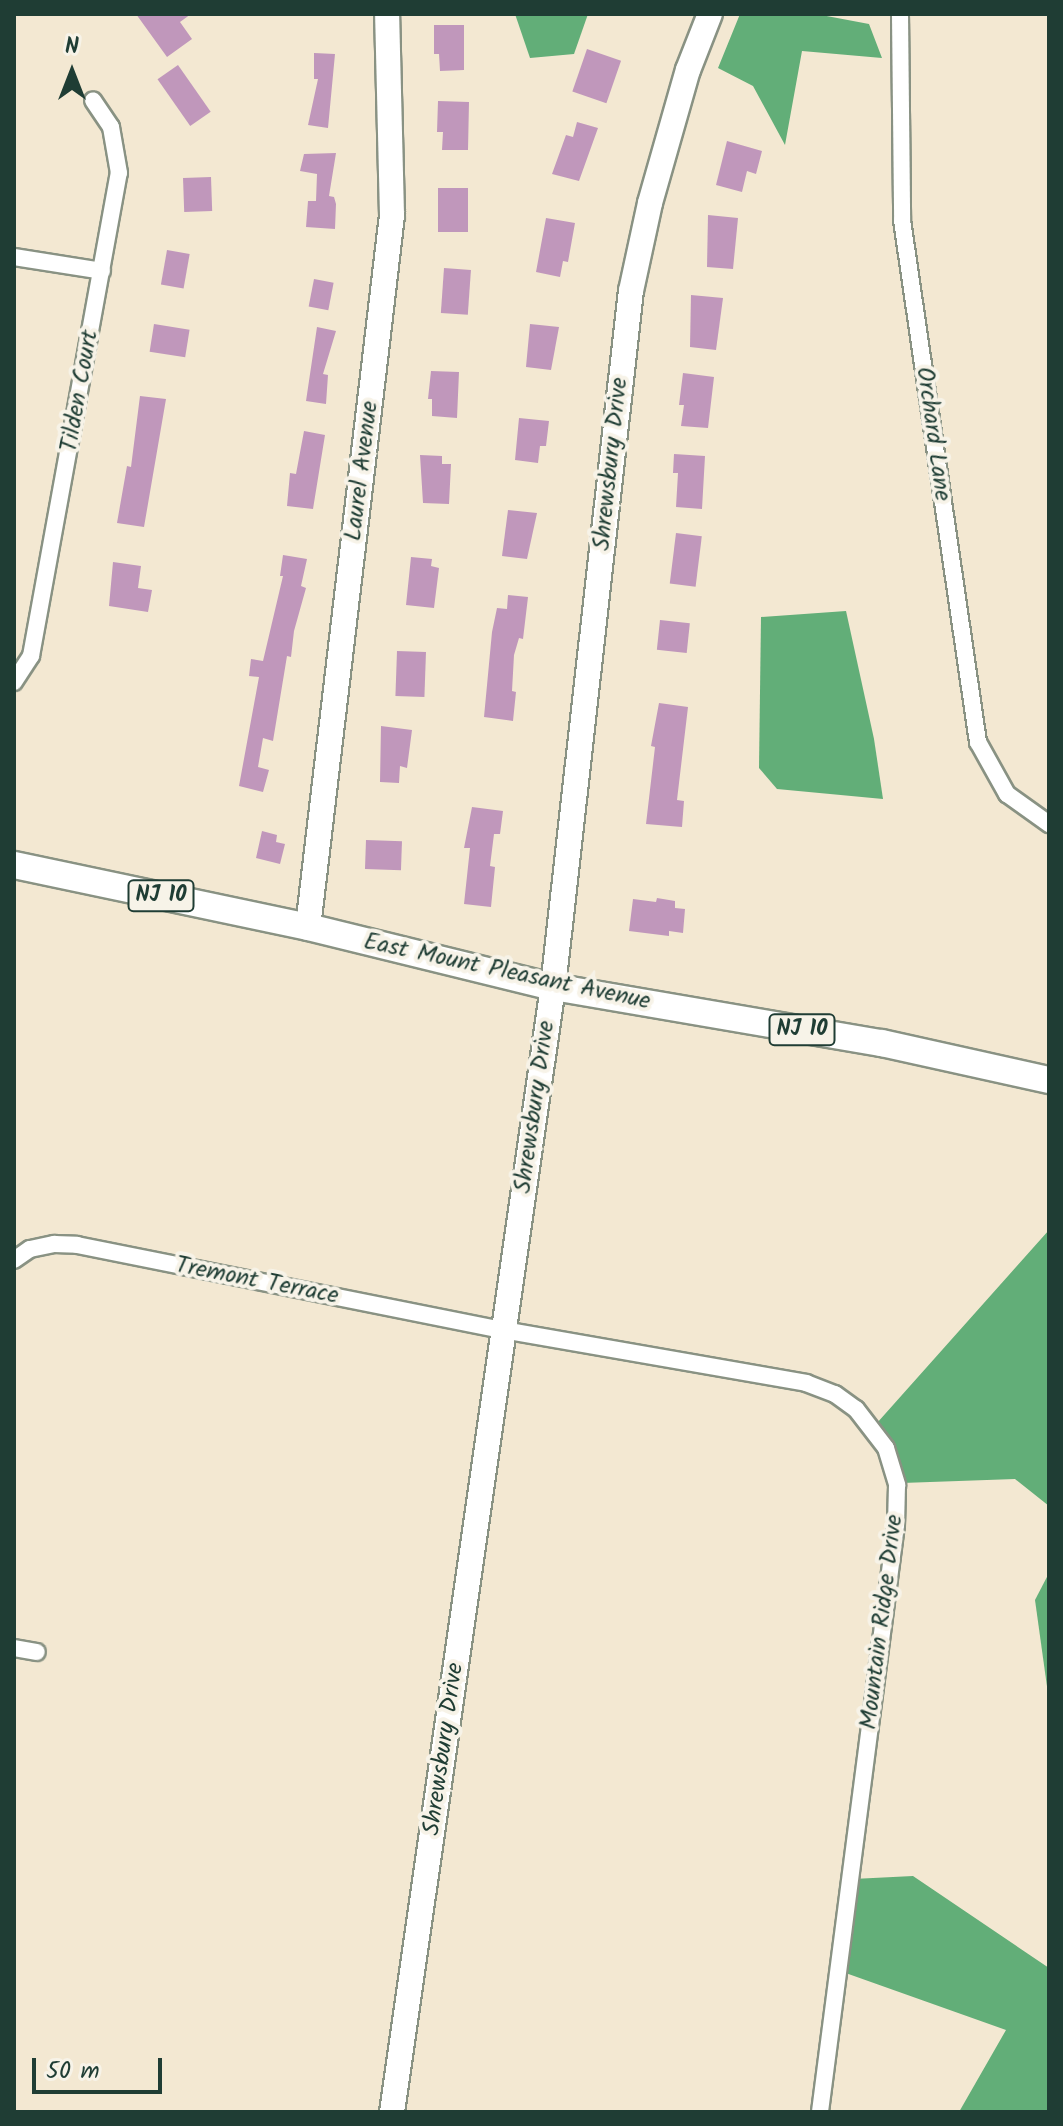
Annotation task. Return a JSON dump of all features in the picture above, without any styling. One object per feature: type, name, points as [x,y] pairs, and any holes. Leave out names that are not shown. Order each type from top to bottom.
[{"type":"main road","name":"Laurel Avenue","points":[[308,927],[392,215],[387,14]]},
{"type":"main road","name":"Shrewsbury Drive","points":[[392,2112],[553,987],[631,291],[650,203],[688,70],[710,14]]},
{"type":"main road","name":"East Mount Pleasant Avenue","points":[[14,865],[308,927],[553,987],[882,1043],[1049,1080]]},
{"type":"street","name":"Orchard Lane","points":[[900,14],[902,220],[978,742],[1007,794],[1049,824]]},
{"type":"street","name":"Tilden Court","points":[[14,682],[31,656],[119,173],[111,127],[93,100]]},
{"type":"street","points":[[14,257],[102,271]]},
{"type":"street","name":"Tremont Terrace","points":[[14,1260],[30,1249],[54,1244],[77,1245],[503,1330]]},
{"type":"street","name":"Mountain Ridge Drive","points":[[503,1330],[806,1383],[835,1394],[856,1409],[886,1448],[897,1485],[896,1525],[820,2112]]},
{"type":"street","points":[[14,1648],[37,1652]]},
{"type":"green space","points":[[515,14],[588,14],[574,54],[530,58]]},
{"type":"green space","points":[[740,14],[816,14],[869,24],[882,58],[802,51],[785,145],[753,86],[718,68]]},
{"type":"green space","points":[[846,611],[874,739],[883,799],[777,789],[759,768],[761,617]]},
{"type":"green space","points":[[1049,1230],[1049,1506],[1015,1479],[902,1483],[877,1423]]},
{"type":"green space","points":[[1049,1573],[1049,1701],[1035,1600]]},
{"type":"green space","points":[[913,1876],[1049,1968],[1049,2112],[959,2112],[1006,2030],[840,1971],[853,1879]]},
{"type":"building","points":[[136,14],[191,14],[180,22],[192,39],[167,57]]},
{"type":"building","points":[[434,25],[464,25],[464,70],[440,71],[439,54],[434,54]]},
{"type":"building","points":[[587,49],[621,61],[606,103],[572,92]]},
{"type":"building","points":[[314,53],[335,54],[328,128],[308,125],[318,79],[314,79]]},
{"type":"building","points":[[178,65],[211,112],[190,126],[158,79]]},
{"type":"building","points":[[438,101],[469,102],[468,150],[442,150],[443,132],[437,132]]},
{"type":"building","points":[[577,122],[598,128],[579,181],[552,174],[566,135],[573,137]]},
{"type":"building","points":[[727,141],[762,151],[756,174],[747,171],[742,192],[716,185]]},
{"type":"building","points":[[336,153],[329,196],[334,197],[336,204],[335,229],[306,227],[308,201],[316,201],[317,174],[300,171],[304,154]]},
{"type":"building","points":[[211,177],[212,211],[184,212],[183,178]]},
{"type":"building","points":[[438,188],[468,188],[468,232],[438,232]]},
{"type":"building","points":[[708,215],[738,218],[733,269],[707,267]]},
{"type":"building","points":[[546,218],[575,223],[568,262],[563,261],[560,277],[536,272]]},
{"type":"building","points":[[167,250],[190,254],[184,288],[161,284]]},
{"type":"building","points":[[444,268],[471,270],[468,315],[441,313]]},
{"type":"building","points":[[314,279],[334,283],[328,310],[309,306]]},
{"type":"building","points":[[691,295],[723,298],[716,350],[690,347]]},
{"type":"building","points":[[154,324],[190,330],[185,357],[150,352]]},
{"type":"building","points":[[530,324],[559,327],[551,370],[526,367]]},
{"type":"building","points":[[317,327],[336,331],[323,374],[328,375],[326,404],[306,401]]},
{"type":"building","points":[[431,371],[459,372],[457,418],[432,416],[432,399],[428,399]]},
{"type":"building","points":[[683,373],[714,377],[708,428],[681,426],[684,405],[679,405]]},
{"type":"building","points":[[140,396],[166,399],[144,527],[117,523],[127,466],[131,467]]},
{"type":"building","points":[[519,418],[549,421],[546,446],[540,446],[538,463],[515,460]]},
{"type":"building","points":[[304,431],[325,435],[313,509],[287,506],[290,473],[296,474]]},
{"type":"building","points":[[674,454],[705,456],[702,509],[676,507],[678,473],[673,473]]},
{"type":"building","points":[[420,455],[442,456],[442,464],[451,464],[449,504],[423,503]]},
{"type":"building","points":[[508,510],[537,513],[527,559],[502,556]]},
{"type":"building","points":[[676,533],[702,536],[696,587],[670,584]]},
{"type":"building","points":[[283,555],[307,559],[301,586],[306,588],[294,631],[291,657],[287,656],[273,741],[263,738],[258,767],[269,770],[263,792],[239,786],[259,677],[249,676],[251,659],[263,661],[283,576],[280,576]]},
{"type":"building","points":[[411,557],[432,559],[431,566],[439,568],[434,608],[406,605]]},
{"type":"building","points":[[113,562],[141,566],[138,588],[152,590],[148,612],[109,606]]},
{"type":"building","points":[[508,595],[528,597],[523,639],[519,638],[514,655],[512,691],[516,692],[513,721],[484,717],[492,632],[497,608],[507,609]]},
{"type":"building","points":[[660,620],[690,623],[687,653],[657,650]]},
{"type":"building","points":[[397,651],[426,652],[424,697],[395,696]]},
{"type":"building","points":[[659,703],[688,707],[677,800],[684,801],[682,827],[646,824],[655,747],[651,746]]},
{"type":"building","points":[[381,726],[412,730],[407,768],[400,766],[399,783],[380,782]]},
{"type":"building","points":[[472,807],[503,811],[500,834],[494,834],[490,866],[495,867],[491,907],[464,904],[470,848],[464,848]]},
{"type":"building","points":[[262,831],[277,835],[276,842],[285,844],[280,864],[256,858]]},
{"type":"building","points":[[366,840],[402,841],[401,870],[365,869]]},
{"type":"building","points":[[657,898],[675,901],[675,908],[685,909],[683,933],[669,931],[669,936],[629,931],[633,899],[656,902]]}]
